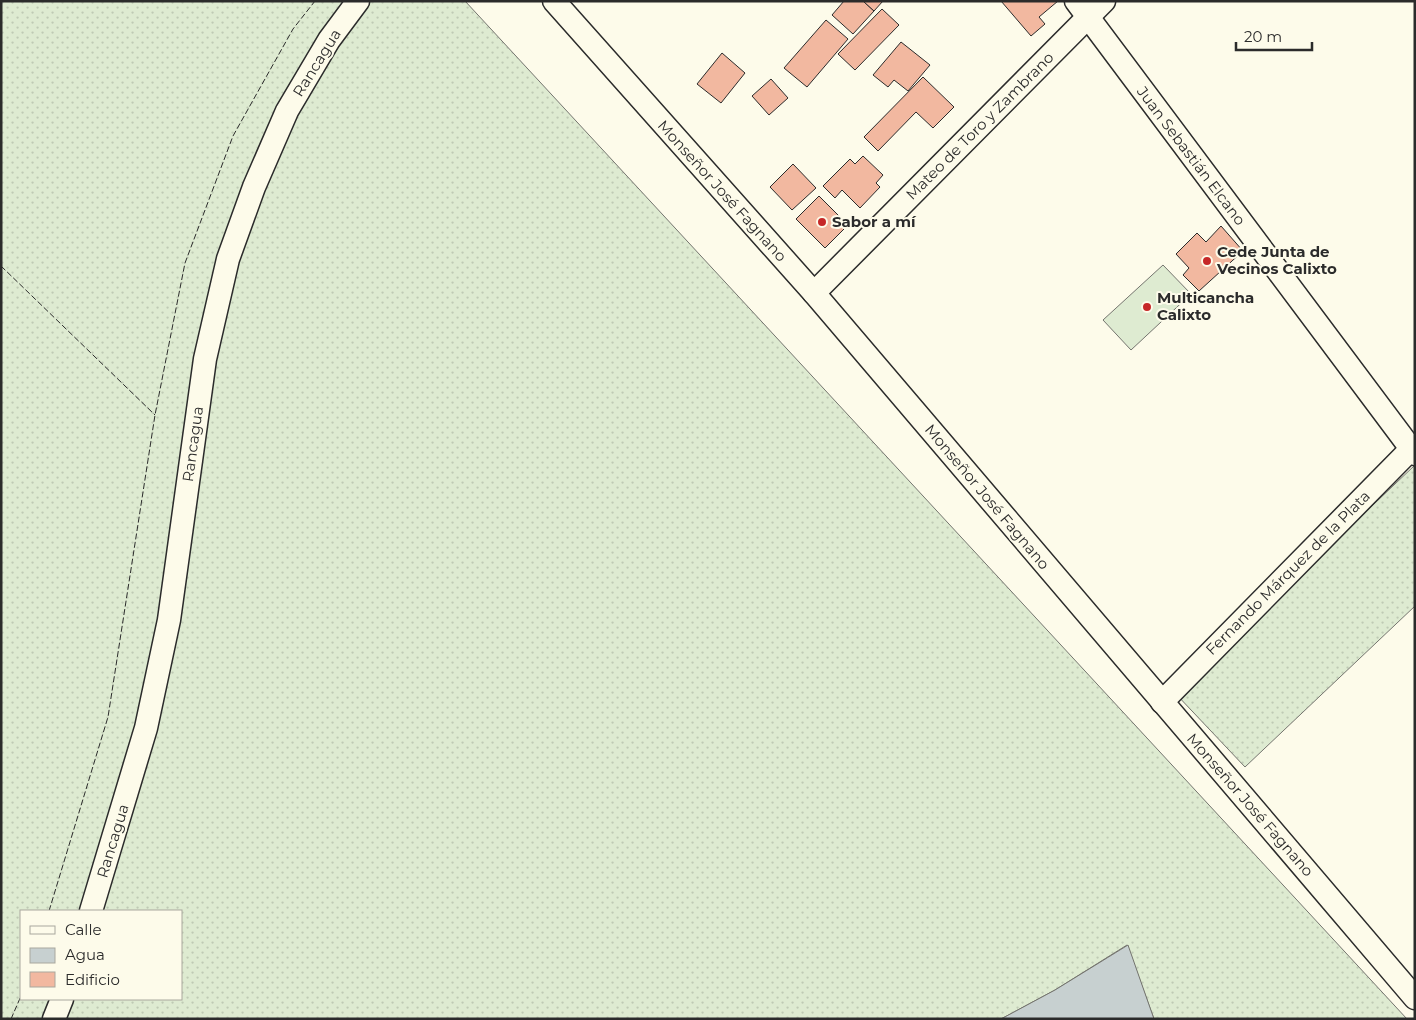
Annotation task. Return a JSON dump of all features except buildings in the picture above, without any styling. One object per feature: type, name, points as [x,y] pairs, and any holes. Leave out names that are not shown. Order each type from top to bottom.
[{"type":"street","name":"Rancagua","points":[[91,910],[146,728],[169,620],[205,359],[228,259],[254,187],[287,111],[329,40],[358,1]]},
{"type":"street","name":"Monseñor José Fagnano","points":[[554,1],[814,294],[1415,998]]},
{"type":"street","name":"Mateo de Toro y Zambrano","points":[[814,294],[1082,9],[1104,1]]},
{"type":"street","name":"Juan Sebastián Elcano","points":[[1082,9],[1413,449]]},
{"type":"street","name":"Fernando Márquez de la Plata","points":[[1162,702],[1413,449]]},
{"type":"street","points":[[54,1019],[62,1000]]},
{"type":"green space","points":[[1,1],[465,1],[1407,1019],[1154,1019],[1127,945],[1055,990],[1001,1019],[1,1019]]},
{"type":"green space","name":"Multicancha Calixto","points":[[1163,265],[1191,294],[1131,350],[1103,320]]},
{"type":"green space","points":[[1415,465],[1415,606],[1245,767],[1175,693]]},
{"type":"water","points":[[1128,945],[1154,1019],[1001,1019],[1055,990]]},
{"type":"fence","points":[[49,910],[108,717],[155,415],[185,263],[233,136],[293,29],[315,1]]},
{"type":"fence","points":[[1,266],[155,415]]},
{"type":"fence","points":[[11,1019],[20,998]]},
{"type":"place","name":"Sabor a mí","points":[[822,222]]},
{"type":"place","name":"Cede Junta de Vecinos Calixto","points":[[1207,261]]},
{"type":"place","name":"Multicancha Calixto","points":[[1147,307]]}]
